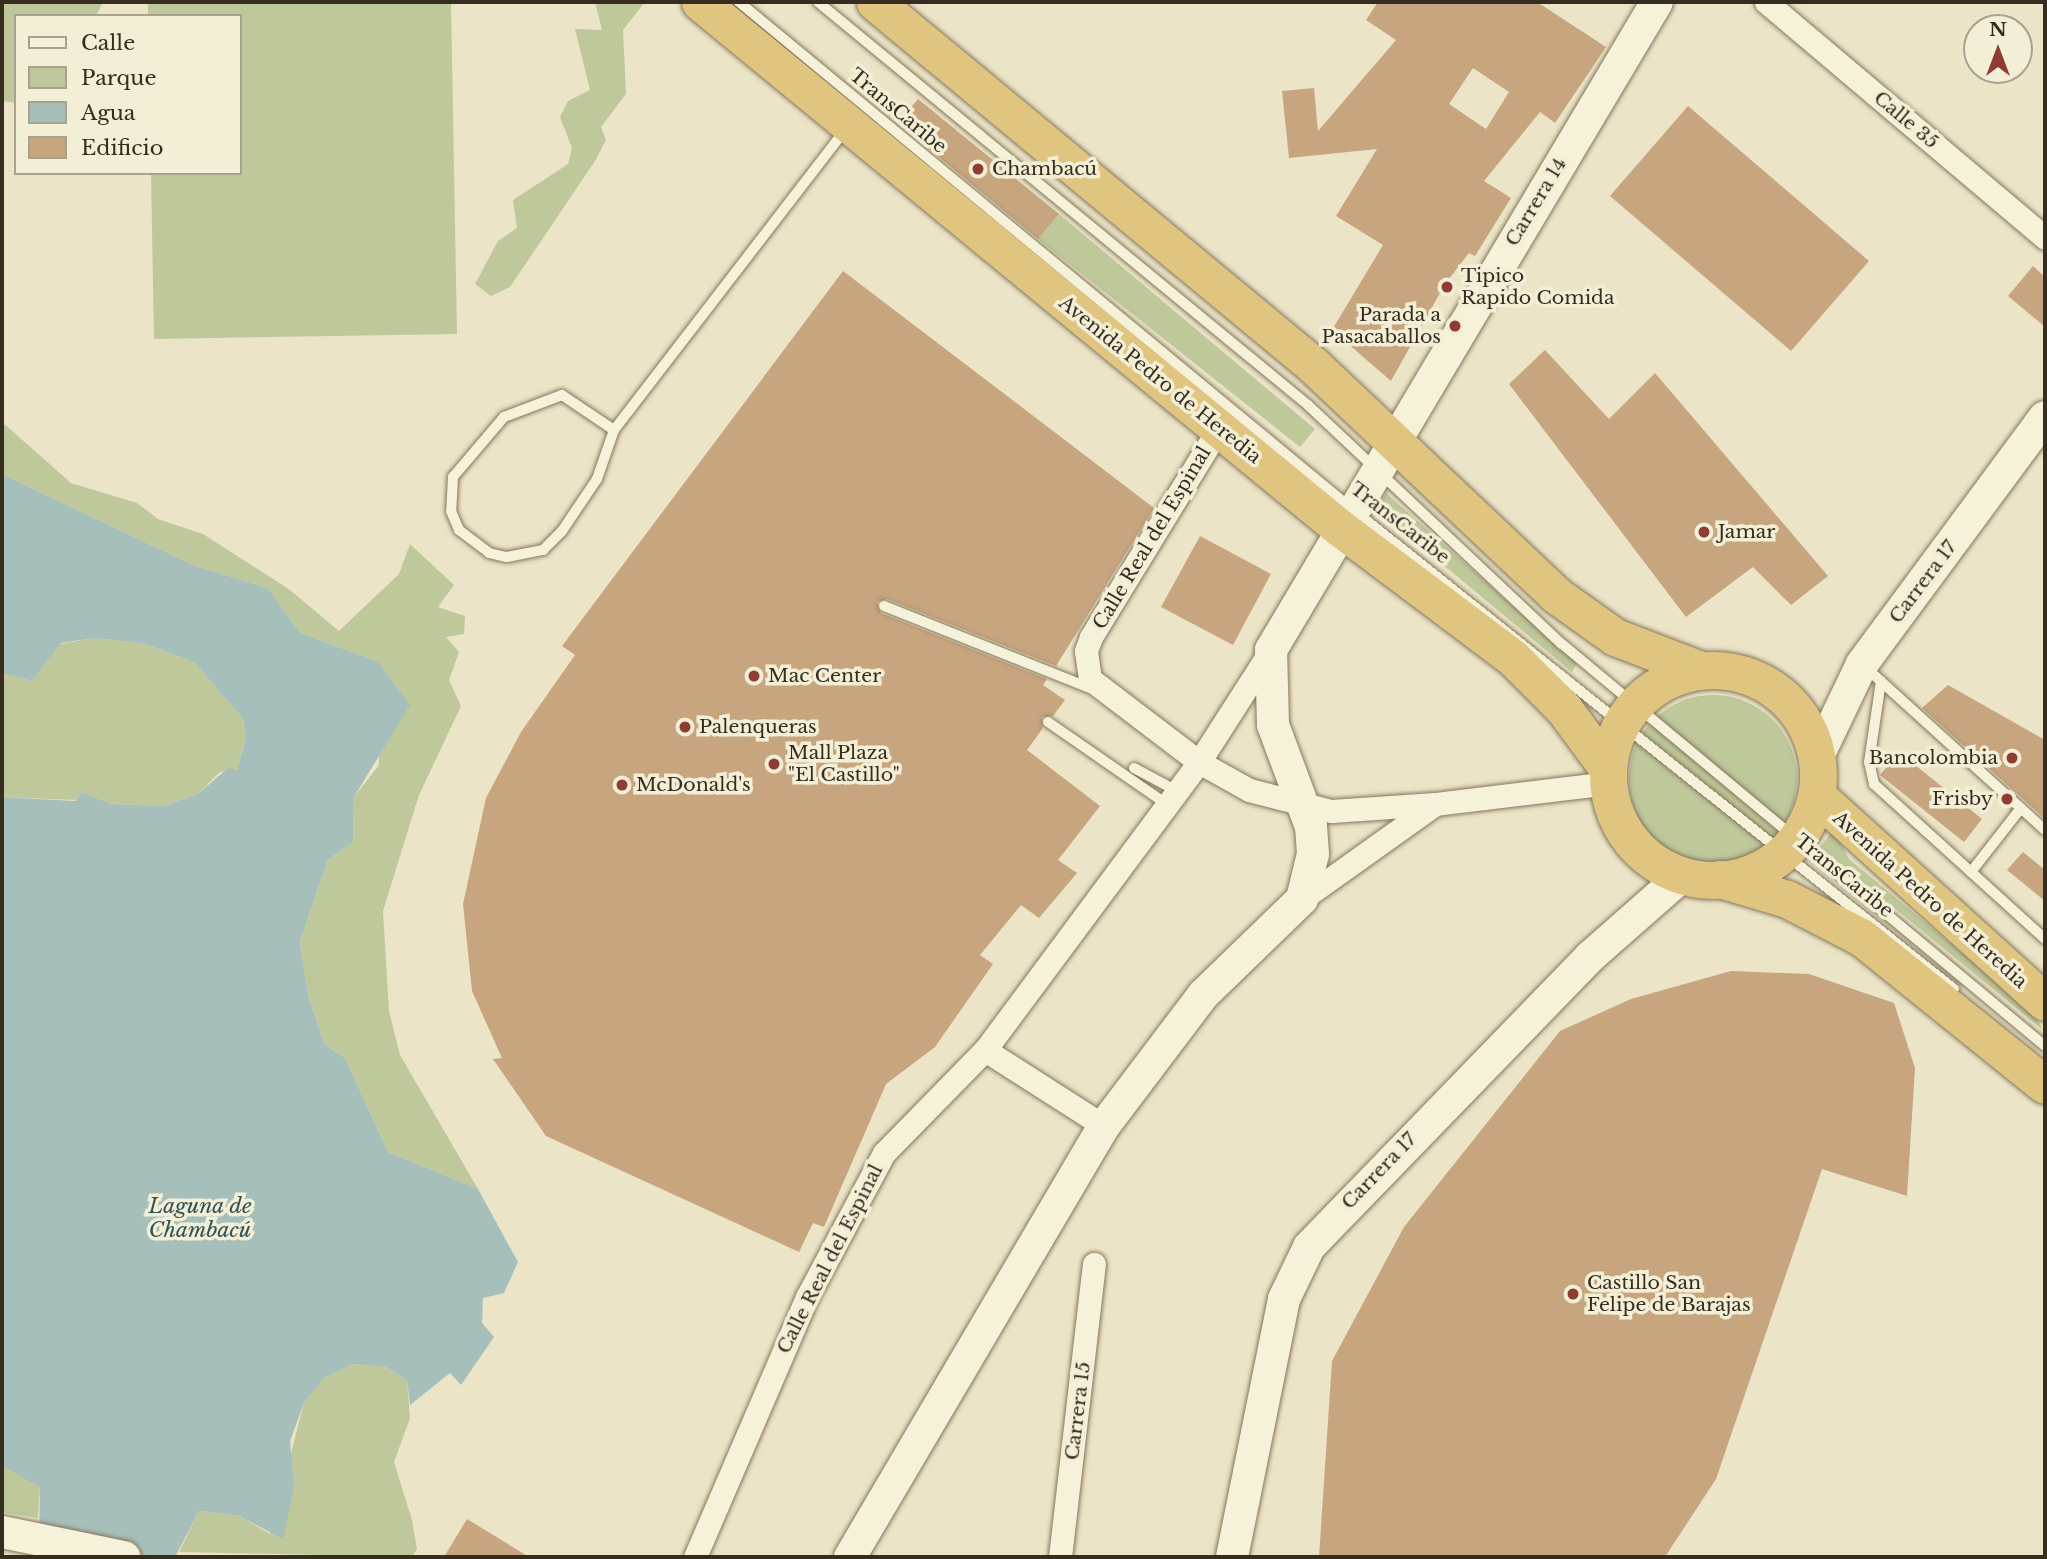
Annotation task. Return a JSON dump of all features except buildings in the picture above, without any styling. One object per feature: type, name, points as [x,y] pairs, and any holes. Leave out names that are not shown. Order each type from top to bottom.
[{"type":"highway","name":"Avenida Pedro de Heredia","points":[[700,2],[1216,433],[1346,518],[1539,680],[1608,776]]},
{"type":"highway","points":[[875,2],[1385,453],[1586,619],[1640,649],[1701,670],[1733,672],[1781,695],[1807,727],[1817,758],[1816,796],[1791,845],[1754,871],[1718,879]]},
{"type":"highway","points":[[1701,670],[1676,676],[1628,713],[1608,776],[1631,841],[1683,875],[1718,879],[1787,899],[1861,937],[2045,1085]]},
{"type":"highway","name":"Avenida Pedro de Heredia","points":[[1816,796],[2045,1002]]},
{"type":"main road","name":"Carrera 14","points":[[1385,453],[1657,2]]},
{"type":"main road","name":"Carrera 17","points":[[1817,758],[2045,416]]},
{"type":"main road","name":"Calle Real del Espinal","points":[[1271,650],[1385,453]]},
{"type":"main road","points":[[850,1557],[1104,1126],[1203,995],[1302,900],[1313,854],[1305,806],[1272,724],[1271,650]]},
{"type":"main road","name":"Carrera 17","points":[[1232,1557],[1284,1299],[1309,1247],[1590,957],[1683,875]]},
{"type":"main road","points":[[2,1532],[124,1557]]},
{"type":"street","name":"Calle 35","points":[[1769,3],[2045,238]]},
{"type":"street","name":"Calle Real del Espinal","points":[[1098,691],[1087,666],[1091,637],[1216,433]]},
{"type":"street","name":"Calle Real del Espinal","points":[[695,1557],[807,1297],[884,1153],[985,1050],[1199,762],[1271,650]]},
{"type":"street","points":[[1098,691],[1199,762],[1249,790],[1305,806],[1357,811],[1435,804],[1608,776]]},
{"type":"street","points":[[1302,900],[1435,804]]},
{"type":"street","points":[[985,1050],[1104,1126]]},
{"type":"street","name":"Carrera 15","points":[[1060,1557],[1094,1264]]},
{"type":"lane","name":"TransCaribe","points":[[739,2],[1346,518],[1628,713],[1791,845],[2008,1034]]},
{"type":"lane","name":"TransCaribe","points":[[818,2],[1385,453],[1628,713],[2045,1046]]},
{"type":"lane","points":[[614,430],[562,394],[504,417],[453,477],[450,510],[459,530],[489,553],[524,557],[542,550],[579,510],[614,430],[849,125]]},
{"type":"lane","points":[[897,164],[915,195]]},
{"type":"lane","points":[[1040,300],[1216,433]]},
{"type":"lane","points":[[884,606],[1098,691]]},
{"type":"lane","points":[[1872,673],[2045,830]]},
{"type":"lane","points":[[1872,673],[1869,762],[1874,784],[2045,939]]},
{"type":"lane","points":[[1048,722],[1172,798]]},
{"type":"lane","points":[[1134,768],[1172,798]]},
{"type":"lane","points":[[1972,872],[2021,808]]},
{"type":"lane","points":[[2026,1051],[2045,1067]]},
{"type":"green space","points":[[2,2],[103,2],[97,14],[14,14],[14,103],[2,101]]},
{"type":"green space","points":[[148,2],[451,2],[457,334],[154,339],[151,175],[242,175],[242,14],[148,14]]},
{"type":"green space","points":[[595,2],[645,2],[623,30],[626,94],[601,127],[606,140],[595,161],[510,287],[491,296],[475,284],[498,241],[517,228],[513,200],[568,164],[572,148],[560,117],[568,101],[590,90],[575,29],[602,30]]},
{"type":"green space","points":[[1059,214],[1315,429],[1300,447],[1038,239]]},
{"type":"green space","points":[[2,422],[71,483],[137,503],[158,519],[203,534],[290,590],[339,631],[399,574],[410,544],[454,585],[438,607],[465,616],[464,634],[446,637],[459,652],[449,680],[461,706],[419,795],[383,911],[389,1011],[400,1055],[478,1189],[388,1152],[345,1058],[324,1044],[308,995],[300,942],[328,860],[353,842],[354,797],[379,765],[377,661],[300,633],[268,588],[193,565],[2,474]]},
{"type":"green space","points":[[1386,493],[1577,663],[1572,672],[1376,509]]},
{"type":"green space","points":[[94,638],[142,643],[194,662],[243,719],[246,737],[237,770],[220,772],[199,793],[164,806],[112,804],[81,792],[75,800],[2,797],[2,673],[32,681],[60,644]]},
{"type":"green space","points":[[1713,695],[1745,702],[1772,720],[1790,747],[1797,779],[1790,811],[1772,838],[1745,856],[1713,863],[1681,856],[1654,838],[1636,811],[1629,779],[1636,747],[1654,720],[1681,702]]},
{"type":"green space","points":[[1834,829],[1849,859],[2034,1013],[2043,1030],[1820,847]]},
{"type":"green space","points":[[353,1364],[386,1367],[407,1380],[410,1418],[394,1462],[412,1520],[417,1549],[412,1557],[179,1552],[199,1511],[239,1516],[270,1534],[304,1403],[324,1378]]},
{"type":"green space","points":[[9,1465],[40,1487],[38,1518],[2,1512],[2,1466]]},
{"type":"water","name":"Laguna de Chambacú","points":[[2,474],[193,565],[268,588],[300,633],[377,661],[410,705],[354,797],[353,842],[328,860],[300,942],[308,995],[324,1044],[345,1058],[388,1152],[478,1189],[518,1262],[504,1293],[483,1298],[482,1323],[494,1337],[461,1385],[450,1373],[410,1405],[407,1380],[386,1367],[353,1364],[324,1378],[304,1403],[290,1441],[294,1488],[283,1539],[239,1516],[199,1511],[175,1557],[39,1557],[40,1487],[2,1466],[2,797],[75,801],[81,792],[112,804],[164,806],[199,793],[228,768],[237,770],[246,737],[243,719],[194,662],[142,643],[94,638],[61,643],[32,681],[2,673]]},
{"type":"place","name":"Chambacú","points":[[978,169]]},
{"type":"place","name":"Tipico Rapido Comida","points":[[1447,287]]},
{"type":"place","name":"Parada a Pasacaballos","points":[[1455,326]]},
{"type":"place","name":"Jamar","points":[[1704,532]]},
{"type":"place","name":"Mac Center","points":[[754,676]]},
{"type":"place","name":"Palenqueras","points":[[685,727]]},
{"type":"place","name":"Bancolombia","points":[[2012,758]]},
{"type":"place","name":"Mall Plaza \"El Castillo\"","points":[[774,764]]},
{"type":"place","name":"McDonald's","points":[[622,785]]},
{"type":"place","name":"Frisby","points":[[2007,799]]},
{"type":"place","name":"Castillo San Felipe de Barajas","points":[[1573,1294]]}]
